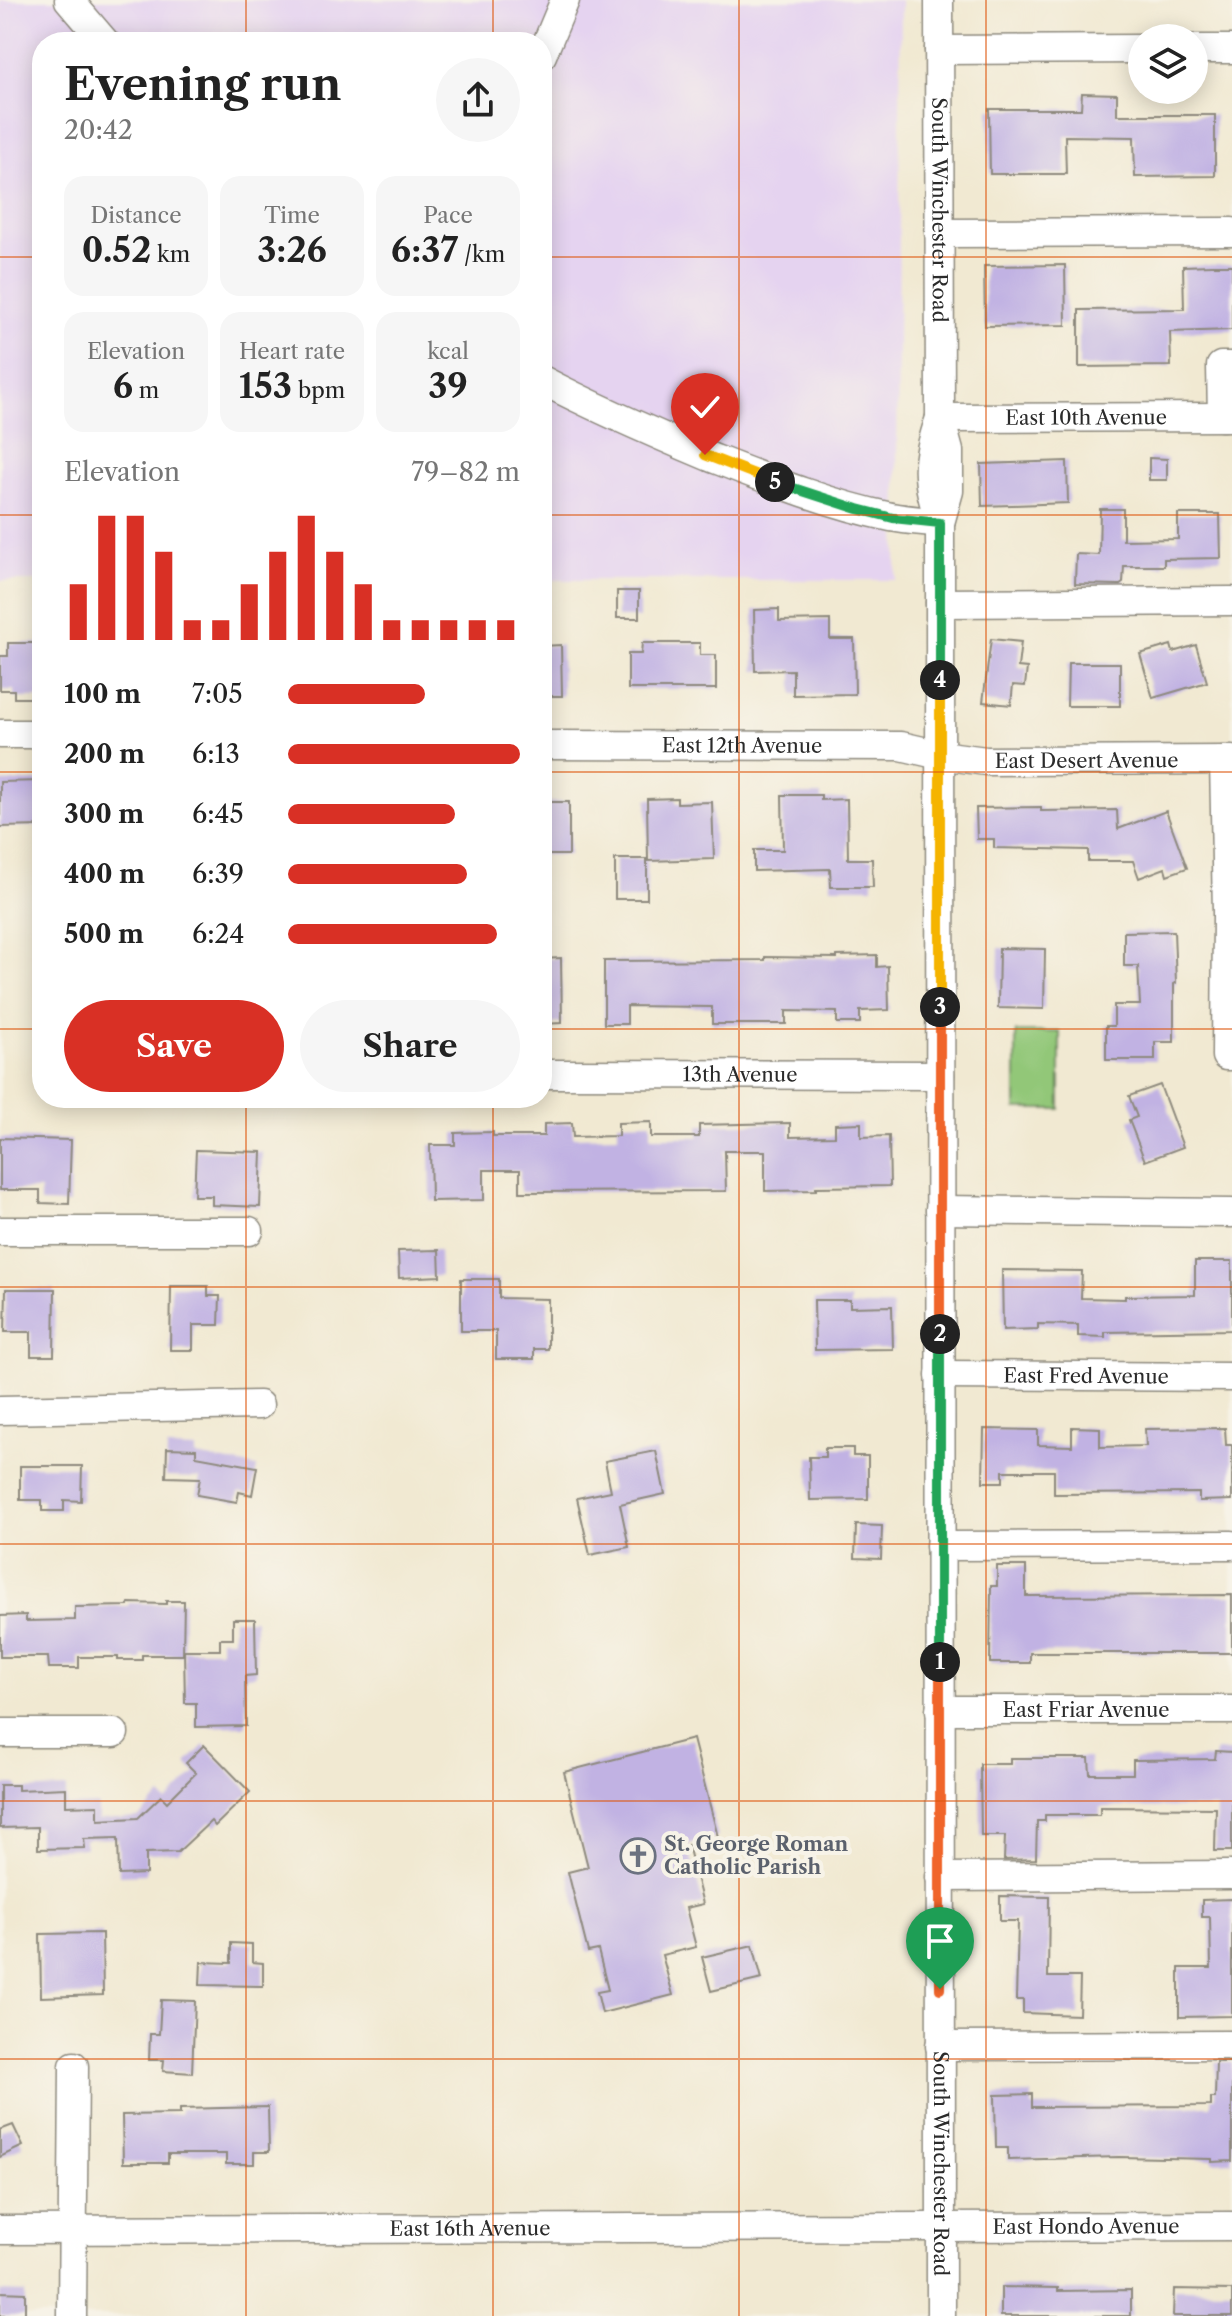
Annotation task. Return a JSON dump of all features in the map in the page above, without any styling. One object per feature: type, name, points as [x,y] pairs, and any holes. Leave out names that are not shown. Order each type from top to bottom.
[{"type":"street","points":[[69,0],[96,32]]},
{"type":"street","points":[[552,32],[565,0]]},
{"type":"street","name":"South Winchester Road","points":[[939,0],[940,418],[928,451],[929,488],[940,523],[941,2316]]},
{"type":"street","points":[[939,50],[1128,49]]},
{"type":"street","points":[[1208,49],[1232,49]]},
{"type":"street","points":[[939,233],[1232,232]]},
{"type":"street","points":[[1227,417],[1221,366],[1232,366]]},
{"type":"street","points":[[552,385],[646,431],[765,478],[858,509],[893,518],[940,523]]},
{"type":"street","name":"East 10th Avenue","points":[[940,418],[1227,417]]},
{"type":"street","points":[[940,603],[1232,601]]},
{"type":"street","points":[[0,734],[32,734]]},
{"type":"street","name":"East 12th Avenue","points":[[552,745],[901,746],[940,755]]},
{"type":"street","name":"East Desert Avenue","points":[[940,755],[986,761],[1228,760]]},
{"type":"street","points":[[1228,760],[1229,1056]]},
{"type":"street","name":"13th Avenue","points":[[552,1074],[940,1075]]},
{"type":"street","points":[[940,1210],[1232,1213]]},
{"type":"street","points":[[0,1231],[249,1231]]},
{"type":"street","name":"East Fred Avenue","points":[[940,1375],[1232,1377]]},
{"type":"street","points":[[0,1410],[259,1405]]},
{"type":"street","points":[[940,1546],[1232,1545]]},
{"type":"street","name":"East Friar Avenue","points":[[940,1710],[1232,1710]]},
{"type":"street","points":[[0,1733],[114,1733]]},
{"type":"street","points":[[940,1877],[1232,1875]]},
{"type":"street","points":[[940,2046],[1232,2045]]},
{"type":"street","points":[[72,2316],[74,2066]]},
{"type":"street","name":"East Hondo Avenue","points":[[941,2228],[1232,2226]]},
{"type":"street","name":"East 16th Avenue","points":[[0,2230],[941,2228]]},
{"type":"shaded area","points":[[0,0],[901,0],[896,580],[552,580],[552,32],[32,32],[32,581],[0,581]]},
{"type":"green space","points":[[1016,1032],[1060,1032],[1060,1109],[1016,1109]]},
{"type":"building","points":[[1082,93],[1117,94],[1117,115],[1215,115],[1215,176],[1135,177],[1134,137],[1065,136],[1066,174],[990,174],[989,109],[1081,109]]},
{"type":"building","points":[[1065,265],[1066,325],[985,326],[984,266]]},
{"type":"building","points":[[1232,265],[1232,330],[1170,332],[1171,366],[1079,367],[1079,310],[1184,309],[1183,266]]},
{"type":"building","points":[[1149,458],[1167,459],[1167,480],[1149,480]]},
{"type":"building","points":[[1067,461],[1068,503],[982,506],[981,464]]},
{"type":"building","points":[[1100,509],[1123,509],[1123,540],[1178,539],[1178,514],[1220,514],[1221,558],[1164,559],[1164,566],[1124,566],[1123,583],[1120,585],[1075,584],[1076,554],[1099,555]]},
{"type":"building","points":[[617,591],[639,591],[639,618],[617,618]]},
{"type":"building","points":[[779,609],[779,621],[830,620],[830,639],[854,639],[855,694],[793,695],[793,670],[755,671],[754,610]]},
{"type":"building","points":[[991,639],[1021,642],[1018,667],[1027,668],[1025,686],[1013,685],[1011,705],[983,702]]},
{"type":"building","points":[[8,643],[32,643],[32,698],[14,698],[14,690],[0,690],[0,656],[8,656]]},
{"type":"building","points":[[642,643],[700,643],[700,655],[716,655],[716,689],[628,689],[628,654],[641,654]]},
{"type":"building","points":[[552,645],[561,645],[562,696],[552,696]]},
{"type":"building","points":[[1171,645],[1173,652],[1196,645],[1207,682],[1153,698],[1140,654]]},
{"type":"building","points":[[1068,663],[1120,663],[1120,706],[1067,706]]},
{"type":"building","points":[[32,781],[32,826],[0,827],[0,782]]},
{"type":"building","points":[[782,795],[821,795],[821,800],[847,799],[848,859],[872,859],[873,887],[831,887],[830,869],[754,871],[754,850],[783,850]]},
{"type":"building","points":[[677,798],[677,803],[712,802],[714,859],[648,861],[647,799]]},
{"type":"building","points":[[552,802],[569,802],[569,855],[552,855]]},
{"type":"building","points":[[1041,807],[1041,811],[1117,810],[1118,829],[1166,811],[1187,868],[1167,875],[1165,868],[1139,878],[1133,861],[1088,861],[1088,850],[994,848],[994,839],[977,839],[976,808]]},
{"type":"building","points":[[615,859],[647,859],[647,899],[615,899]]},
{"type":"building","points":[[1174,931],[1174,1042],[1155,1042],[1155,1060],[1106,1060],[1106,1026],[1114,1026],[1114,1005],[1140,1005],[1138,966],[1124,966],[1124,932]]},
{"type":"building","points":[[999,948],[1045,949],[1044,1009],[998,1008]]},
{"type":"building","points":[[877,955],[877,967],[888,966],[889,1010],[860,1011],[860,1023],[837,1023],[837,1012],[786,1011],[786,1024],[712,1024],[712,1007],[627,1006],[627,1024],[604,1024],[604,961],[765,960],[765,957]]},
{"type":"building","points":[[552,958],[561,958],[562,1023],[552,1024]]},
{"type":"building","points":[[1160,1085],[1183,1147],[1145,1161],[1129,1120],[1137,1117],[1129,1096]]},
{"type":"building","points":[[651,1122],[651,1137],[699,1137],[699,1125],[790,1123],[790,1137],[835,1136],[835,1124],[861,1123],[861,1137],[889,1136],[890,1186],[765,1191],[765,1151],[725,1151],[726,1191],[520,1192],[520,1170],[484,1170],[484,1200],[431,1201],[430,1145],[455,1145],[455,1133],[544,1136],[544,1124],[572,1123],[573,1137],[618,1136],[618,1123]]},
{"type":"building","points":[[0,1138],[71,1140],[69,1204],[40,1203],[40,1190],[0,1190]]},
{"type":"building","points":[[196,1150],[262,1152],[260,1207],[212,1205],[212,1196],[194,1196]]},
{"type":"building","points":[[439,1250],[440,1276],[399,1278],[398,1251]]},
{"type":"building","points":[[1195,1261],[1232,1261],[1232,1330],[1105,1332],[1105,1337],[1078,1336],[1078,1325],[1038,1324],[1038,1329],[1003,1330],[1002,1270],[1082,1271],[1081,1298],[1125,1299],[1125,1296],[1195,1295]]},
{"type":"building","points":[[461,1279],[499,1279],[499,1298],[548,1299],[548,1349],[534,1349],[534,1359],[496,1359],[496,1331],[461,1331]]},
{"type":"building","points":[[171,1286],[208,1286],[208,1296],[220,1296],[219,1325],[193,1325],[193,1350],[170,1350]]},
{"type":"building","points":[[6,1289],[55,1289],[54,1356],[31,1356],[31,1332],[5,1332]]},
{"type":"building","points":[[814,1300],[850,1300],[850,1307],[892,1306],[893,1349],[815,1350]]},
{"type":"building","points":[[1072,1427],[1100,1428],[1100,1447],[1146,1446],[1145,1429],[1225,1428],[1226,1445],[1232,1445],[1232,1500],[1199,1501],[1199,1493],[1054,1494],[1054,1471],[1003,1471],[1003,1482],[983,1482],[984,1429],[1038,1430],[1038,1445],[1072,1446]]},
{"type":"building","points":[[167,1448],[196,1449],[196,1456],[257,1467],[252,1495],[239,1492],[237,1502],[197,1495],[200,1478],[166,1477]]},
{"type":"building","points":[[825,1448],[853,1448],[853,1456],[868,1456],[868,1499],[810,1500],[809,1457],[825,1457]]},
{"type":"building","points":[[656,1451],[665,1494],[620,1504],[629,1547],[590,1555],[577,1498],[611,1491],[605,1461]]},
{"type":"building","points":[[20,1466],[82,1466],[81,1501],[64,1500],[64,1511],[42,1511],[42,1500],[20,1500]]},
{"type":"building","points":[[856,1525],[882,1526],[881,1559],[855,1558]]},
{"type":"building","points":[[997,1566],[1026,1566],[1026,1596],[1232,1595],[1232,1653],[1030,1653],[1030,1663],[990,1663],[991,1586],[997,1586]]},
{"type":"building","points":[[166,1601],[184,1601],[183,1655],[142,1655],[142,1660],[79,1657],[79,1668],[49,1668],[48,1657],[0,1657],[0,1616],[26,1615],[26,1621],[75,1620],[75,1607],[166,1604]]},
{"type":"building","points":[[233,1619],[255,1619],[256,1675],[245,1676],[246,1726],[196,1727],[196,1703],[185,1703],[184,1650],[220,1650],[220,1639],[233,1639]]},
{"type":"building","name":"St. George Roman Catholic Parish","points":[[693,1739],[718,1837],[688,1845],[703,1904],[686,1908],[696,1947],[662,1955],[673,1995],[602,2013],[597,1992],[608,1990],[598,1950],[588,1952],[568,1872],[588,1867],[564,1772]]},
{"type":"building","points":[[204,1745],[250,1792],[215,1826],[211,1821],[178,1852],[146,1853],[146,1874],[119,1875],[118,1838],[84,1839],[85,1848],[38,1849],[38,1827],[0,1828],[0,1785],[18,1785],[18,1790],[66,1788],[66,1806],[98,1805],[98,1820],[138,1818],[161,1796],[167,1802],[196,1773],[186,1763]]},
{"type":"building","points":[[1216,1751],[1232,1752],[1232,1851],[1215,1851],[1216,1808],[1100,1807],[1100,1815],[1045,1815],[1045,1821],[1037,1821],[1036,1859],[1004,1860],[1005,1836],[981,1836],[980,1764],[1010,1764],[1010,1758],[1089,1758],[1090,1774],[1133,1774],[1133,1760],[1215,1759]]},
{"type":"building","points":[[1000,1896],[1049,1897],[1048,1977],[1080,1977],[1079,2015],[1023,2013],[1023,2000],[1016,2000],[1018,1921],[1000,1921]]},
{"type":"building","points":[[1232,1899],[1232,2016],[1179,2017],[1179,1968],[1211,1968],[1210,1917],[1202,1917],[1202,1900]]},
{"type":"building","points":[[102,1933],[103,1995],[41,1997],[40,1934]]},
{"type":"building","points":[[231,1943],[252,1944],[252,1962],[263,1963],[263,1986],[200,1985],[201,1962],[231,1963]]},
{"type":"building","points":[[753,1945],[762,1979],[711,1991],[702,1957]]},
{"type":"building","points":[[161,2000],[195,2001],[192,2073],[163,2071],[164,2060],[149,2060],[150,2034],[159,2034]]},
{"type":"building","points":[[1216,2062],[1232,2062],[1232,2161],[1119,2157],[1008,2160],[1008,2148],[996,2148],[995,2095],[1032,2094],[1032,2107],[1211,2106],[1211,2098],[1215,2098]]},
{"type":"building","points":[[268,2107],[269,2152],[254,2152],[254,2164],[226,2164],[226,2154],[168,2154],[168,2163],[123,2163],[122,2115],[180,2114],[180,2109]]},
{"type":"building","points":[[13,2125],[23,2146],[0,2157],[0,2130]]},
{"type":"building","points":[[1001,2287],[1058,2288],[1058,2291],[1131,2290],[1131,2316],[1001,2316]]},
{"type":"building","points":[[1174,2289],[1232,2290],[1232,2316],[1173,2316]]},
{"type":"building","points":[[0,2292],[25,2293],[25,2316],[0,2316]]},
{"type":"place","name":"St. George Roman Catholic Parish","points":[[638,1856]]},
{"type":"route","points":[[705,455],[858,509],[893,518],[940,523],[940,1989]]}]
